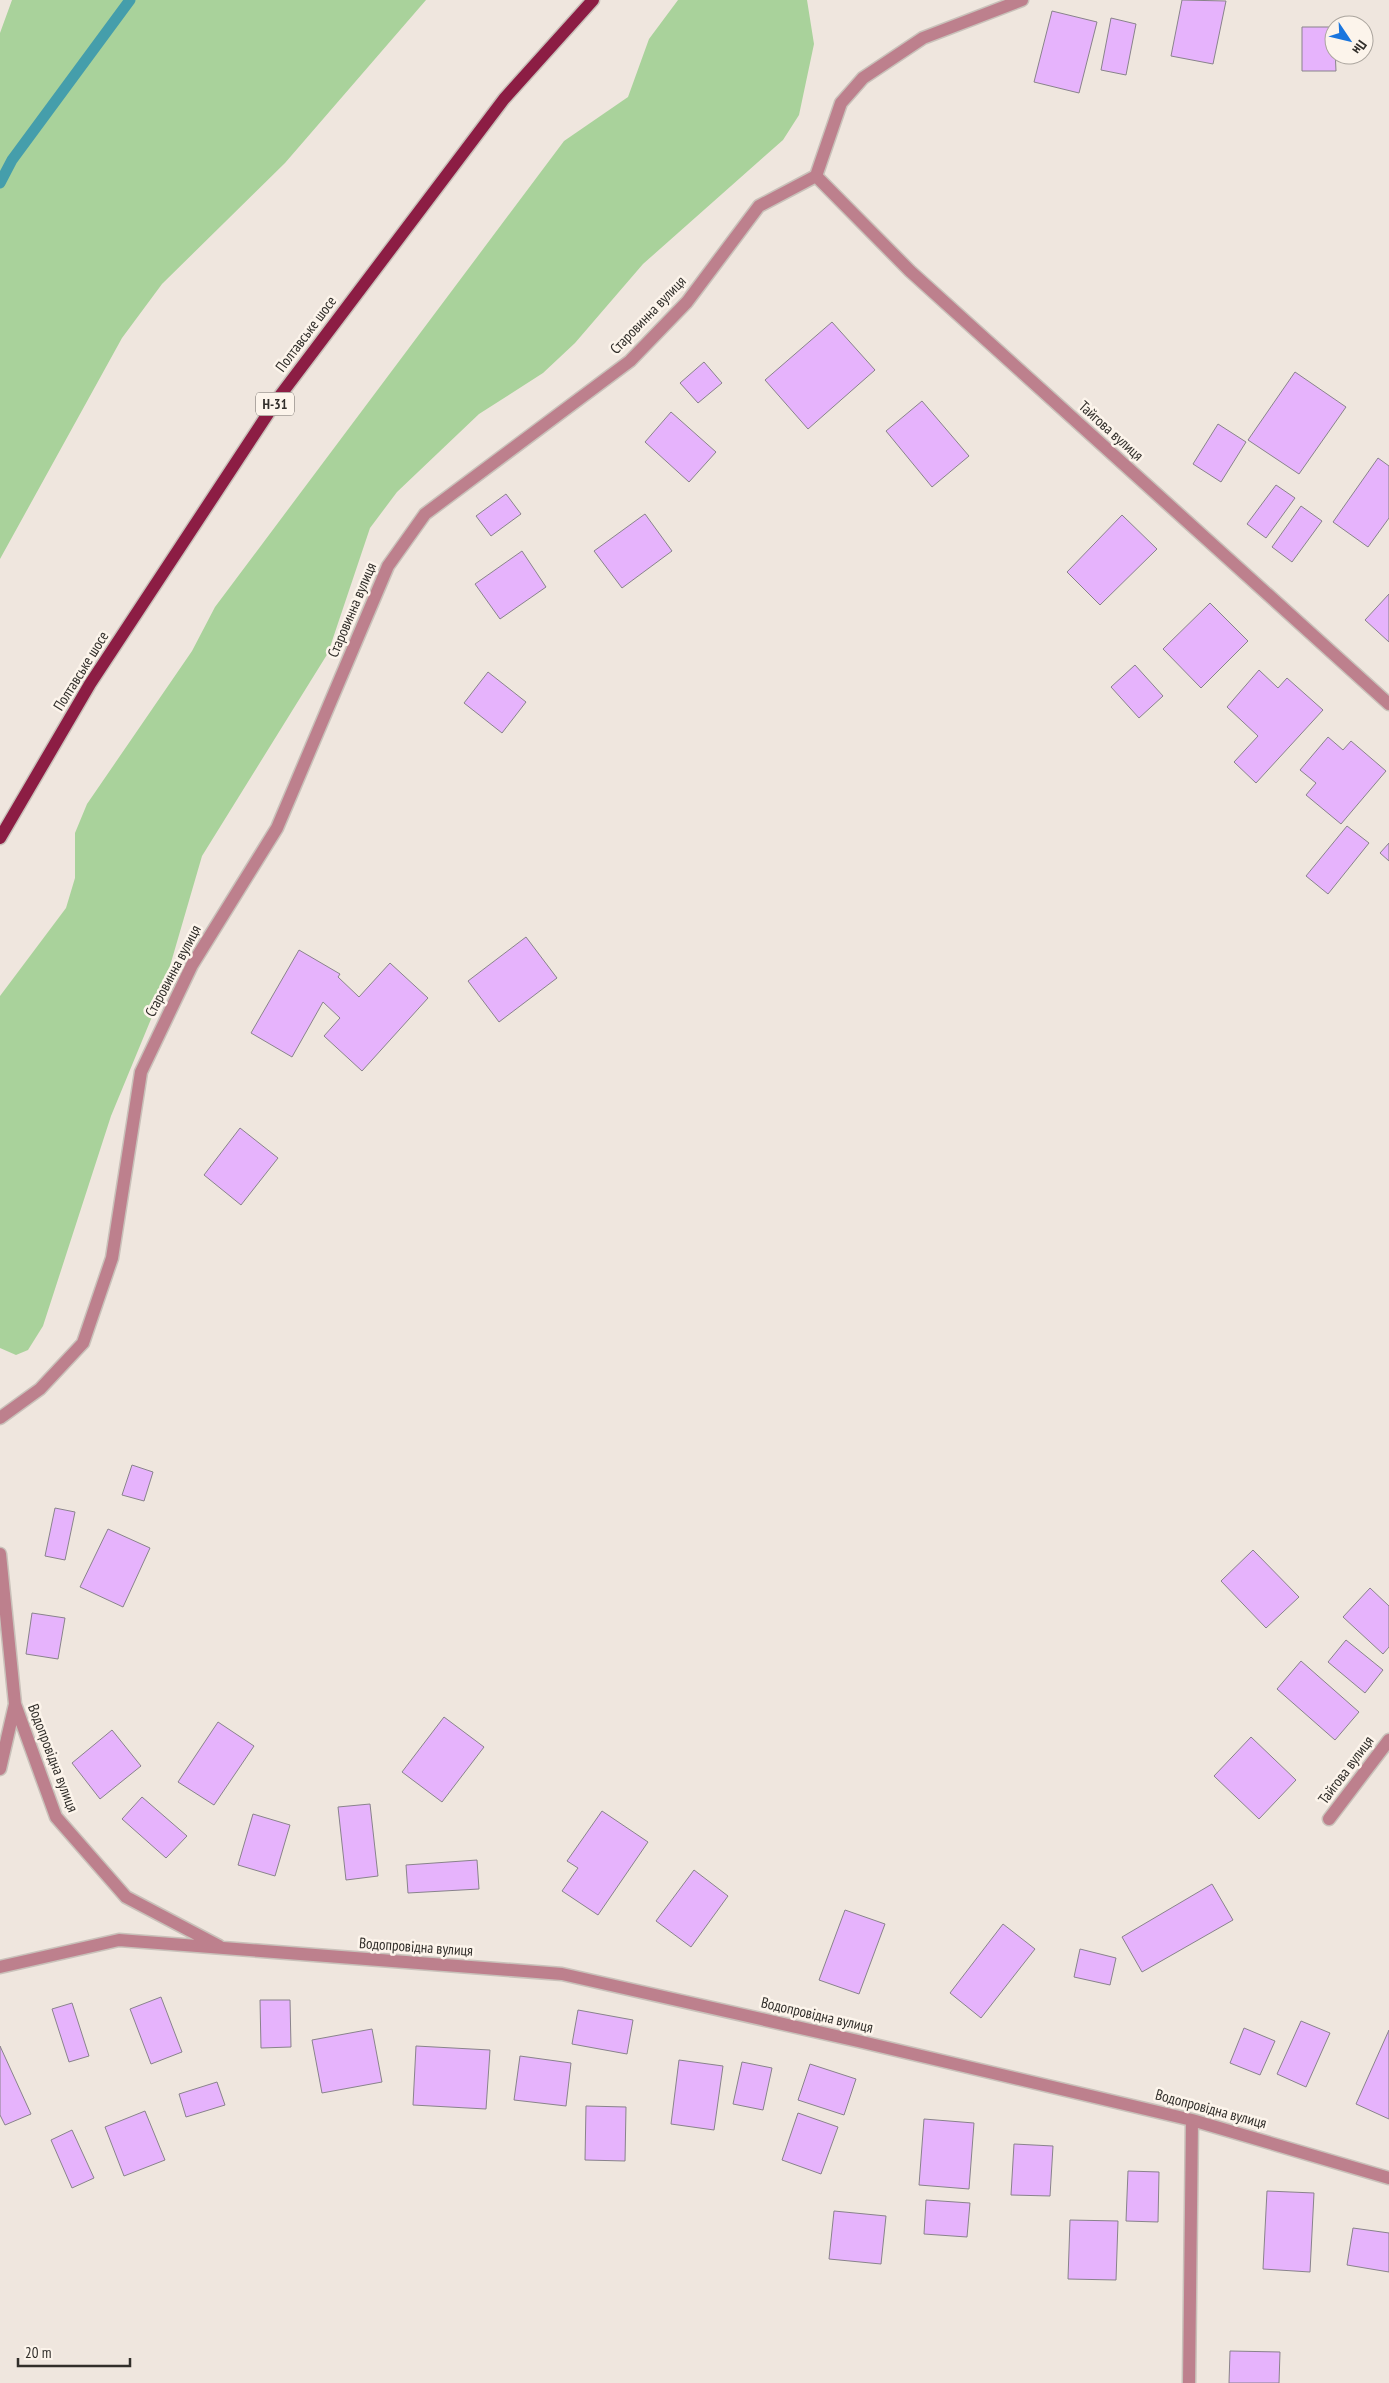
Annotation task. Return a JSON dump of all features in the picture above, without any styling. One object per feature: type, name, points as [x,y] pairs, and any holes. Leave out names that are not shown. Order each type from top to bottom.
[{"type":"main road","name":"Полтавське шосе","points":[[0,838],[90,684],[279,397],[504,99],[592,0]]},
{"type":"street","points":[[816,176],[841,103],[863,78],[922,38],[1022,0]]},
{"type":"street","name":"Тайгова вулиця","points":[[816,176],[910,271],[1389,704]]},
{"type":"street","name":"Старовинна вулиця","points":[[0,1418],[40,1389],[83,1343],[112,1258],[141,1072],[192,965],[277,828],[388,566],[424,514],[630,361],[687,302],[760,206],[816,176]]},
{"type":"street","name":"Водопровідна вулиця","points":[[0,1554],[15,1704],[56,1817],[126,1897],[226,1949]]},
{"type":"street","name":"Водопровідна вулиця","points":[[0,1769],[15,1704]]},
{"type":"street","name":"Тайгова вулиця","points":[[1329,1819],[1389,1740]]},
{"type":"street","name":"Водопровідна вулиця","points":[[0,1967],[118,1940],[562,1974],[858,2041],[1192,2120],[1389,2178]]},
{"type":"street","points":[[1189,2383],[1192,2120]]},
{"type":"green space","points":[[12,0],[426,0],[285,163],[162,284],[122,338],[0,559],[0,33]]},
{"type":"green space","points":[[678,0],[807,0],[814,44],[799,115],[783,140],[643,264],[575,343],[543,373],[479,414],[397,492],[370,528],[328,653],[202,856],[163,990],[111,1116],[43,1326],[28,1350],[16,1355],[0,1348],[0,996],[66,908],[75,878],[75,833],[87,804],[192,651],[215,607],[564,141],[628,97],[649,39]]},
{"type":"building","points":[[1182,0],[1226,1],[1213,64],[1171,56]]},
{"type":"building","points":[[1052,11],[1097,22],[1079,93],[1034,82]]},
{"type":"building","points":[[1111,18],[1136,24],[1126,75],[1101,70]]},
{"type":"building","points":[[1302,27],[1324,27],[1324,65],[1336,65],[1336,71],[1302,71]]},
{"type":"building","points":[[832,322],[875,370],[808,429],[765,380]]},
{"type":"building","points":[[704,362],[722,383],[698,403],[680,383]]},
{"type":"building","points":[[1295,372],[1346,407],[1299,474],[1248,440]]},
{"type":"building","points":[[922,401],[969,456],[932,487],[886,431]]},
{"type":"building","points":[[671,412],[716,452],[689,482],[645,442]]},
{"type":"building","points":[[1218,424],[1246,442],[1221,482],[1193,464]]},
{"type":"building","points":[[1378,458],[1389,466],[1389,518],[1368,547],[1333,522]]},
{"type":"building","points":[[1276,485],[1295,498],[1266,538],[1247,524]]},
{"type":"building","points":[[506,494],[521,514],[491,536],[476,516]]},
{"type":"building","points":[[1301,506],[1322,521],[1292,562],[1272,547]]},
{"type":"building","points":[[645,514],[672,551],[622,588],[594,551]]},
{"type":"building","points":[[1122,515],[1157,549],[1100,605],[1067,572]]},
{"type":"building","points":[[522,551],[546,587],[500,619],[475,584]]},
{"type":"building","points":[[1389,594],[1389,642],[1365,620]]},
{"type":"building","points":[[1210,603],[1248,641],[1201,688],[1163,649]]},
{"type":"building","points":[[1135,665],[1163,696],[1139,718],[1111,687]]},
{"type":"building","points":[[1259,670],[1278,688],[1287,678],[1323,710],[1256,783],[1234,762],[1258,736],[1227,707]]},
{"type":"building","points":[[488,672],[526,702],[502,733],[464,703]]},
{"type":"building","points":[[1328,737],[1343,750],[1351,741],[1386,771],[1341,824],[1306,795],[1316,783],[1300,770]]},
{"type":"building","points":[[1347,826],[1369,843],[1328,894],[1306,876]]},
{"type":"building","points":[[1389,843],[1389,861],[1380,853]]},
{"type":"building","points":[[526,937],[557,978],[499,1022],[468,981]]},
{"type":"building","points":[[299,950],[340,974],[338,977],[359,997],[390,963],[428,998],[362,1071],[324,1036],[340,1018],[323,1002],[292,1057],[251,1033]]},
{"type":"building","points":[[240,1128],[278,1158],[241,1205],[204,1175]]},
{"type":"building","points":[[132,1465],[153,1472],[144,1501],[122,1495]]},
{"type":"building","points":[[55,1508],[75,1512],[65,1560],[45,1556]]},
{"type":"building","points":[[108,1529],[150,1548],[123,1607],[80,1587]]},
{"type":"building","points":[[1253,1550],[1299,1597],[1266,1628],[1221,1581]]},
{"type":"building","points":[[1370,1588],[1389,1606],[1389,1647],[1383,1654],[1343,1617]]},
{"type":"building","points":[[32,1613],[65,1618],[58,1659],[26,1654]]},
{"type":"building","points":[[1346,1640],[1383,1670],[1365,1693],[1328,1662]]},
{"type":"building","points":[[1301,1661],[1359,1712],[1335,1740],[1277,1689]]},
{"type":"building","points":[[444,1717],[484,1747],[442,1802],[402,1772]]},
{"type":"building","points":[[218,1722],[254,1746],[214,1805],[178,1782]]},
{"type":"building","points":[[112,1730],[141,1766],[100,1799],[72,1763]]},
{"type":"building","points":[[1251,1737],[1296,1780],[1259,1819],[1214,1776]]},
{"type":"building","points":[[142,1797],[187,1836],[166,1858],[122,1819]]},
{"type":"building","points":[[370,1804],[378,1876],[346,1880],[338,1807]]},
{"type":"building","points":[[602,1811],[648,1842],[598,1915],[562,1891],[578,1868],[567,1861]]},
{"type":"building","points":[[253,1814],[290,1825],[275,1876],[238,1865]]},
{"type":"building","points":[[477,1860],[479,1889],[408,1893],[406,1865]]},
{"type":"building","points":[[694,1870],[728,1896],[691,1947],[656,1921]]},
{"type":"building","points":[[1212,1884],[1233,1920],[1142,1972],[1122,1937]]},
{"type":"building","points":[[845,1910],[885,1924],[859,1994],[819,1980]]},
{"type":"building","points":[[1003,1924],[1035,1949],[981,2018],[950,1993]]},
{"type":"building","points":[[1080,1949],[1116,1958],[1110,1985],[1074,1977]]},
{"type":"building","points":[[161,1997],[182,2052],[151,2064],[130,2009]]},
{"type":"building","points":[[260,2000],[290,2000],[291,2047],[261,2048]]},
{"type":"building","points":[[72,2003],[89,2056],[69,2062],[52,2009]]},
{"type":"building","points":[[578,2010],[633,2020],[627,2054],[572,2044]]},
{"type":"building","points":[[1301,2021],[1330,2033],[1306,2087],[1277,2074]]},
{"type":"building","points":[[1244,2028],[1275,2041],[1260,2075],[1230,2063]]},
{"type":"building","points":[[372,2029],[382,2082],[322,2093],[312,2040]]},
{"type":"building","points":[[1389,2030],[1389,2119],[1356,2104]]},
{"type":"building","points":[[0,2046],[31,2114],[5,2125],[0,2115]]},
{"type":"building","points":[[416,2046],[490,2050],[486,2109],[413,2105]]},
{"type":"building","points":[[520,2056],[571,2063],[566,2106],[514,2100]]},
{"type":"building","points":[[679,2060],[723,2066],[714,2130],[671,2124]]},
{"type":"building","points":[[742,2062],[772,2068],[763,2110],[733,2104]]},
{"type":"building","points":[[810,2064],[856,2079],[844,2115],[798,2100]]},
{"type":"building","points":[[217,2082],[225,2105],[186,2117],[179,2094]]},
{"type":"building","points":[[586,2106],[626,2107],[625,2161],[585,2160]]},
{"type":"building","points":[[145,2111],[165,2160],[124,2176],[105,2127]]},
{"type":"building","points":[[798,2113],[838,2127],[821,2174],[782,2160]]},
{"type":"building","points":[[924,2119],[974,2123],[969,2189],[919,2185]]},
{"type":"building","points":[[72,2130],[94,2178],[72,2188],[51,2140]]},
{"type":"building","points":[[1014,2144],[1053,2146],[1050,2196],[1011,2195]]},
{"type":"building","points":[[1128,2171],[1159,2172],[1158,2222],[1126,2221]]},
{"type":"building","points":[[1267,2191],[1314,2193],[1310,2272],[1263,2269]]},
{"type":"building","points":[[926,2200],[970,2203],[967,2237],[924,2234]]},
{"type":"building","points":[[834,2211],[886,2216],[881,2264],[829,2259]]},
{"type":"building","points":[[1070,2220],[1118,2221],[1116,2280],[1068,2279]]},
{"type":"building","points":[[1353,2228],[1389,2233],[1389,2272],[1347,2265]]},
{"type":"building","points":[[1230,2351],[1280,2352],[1279,2383],[1229,2383]]},
{"type":"waterway","points":[[0,183],[12,160],[130,0]]}]
